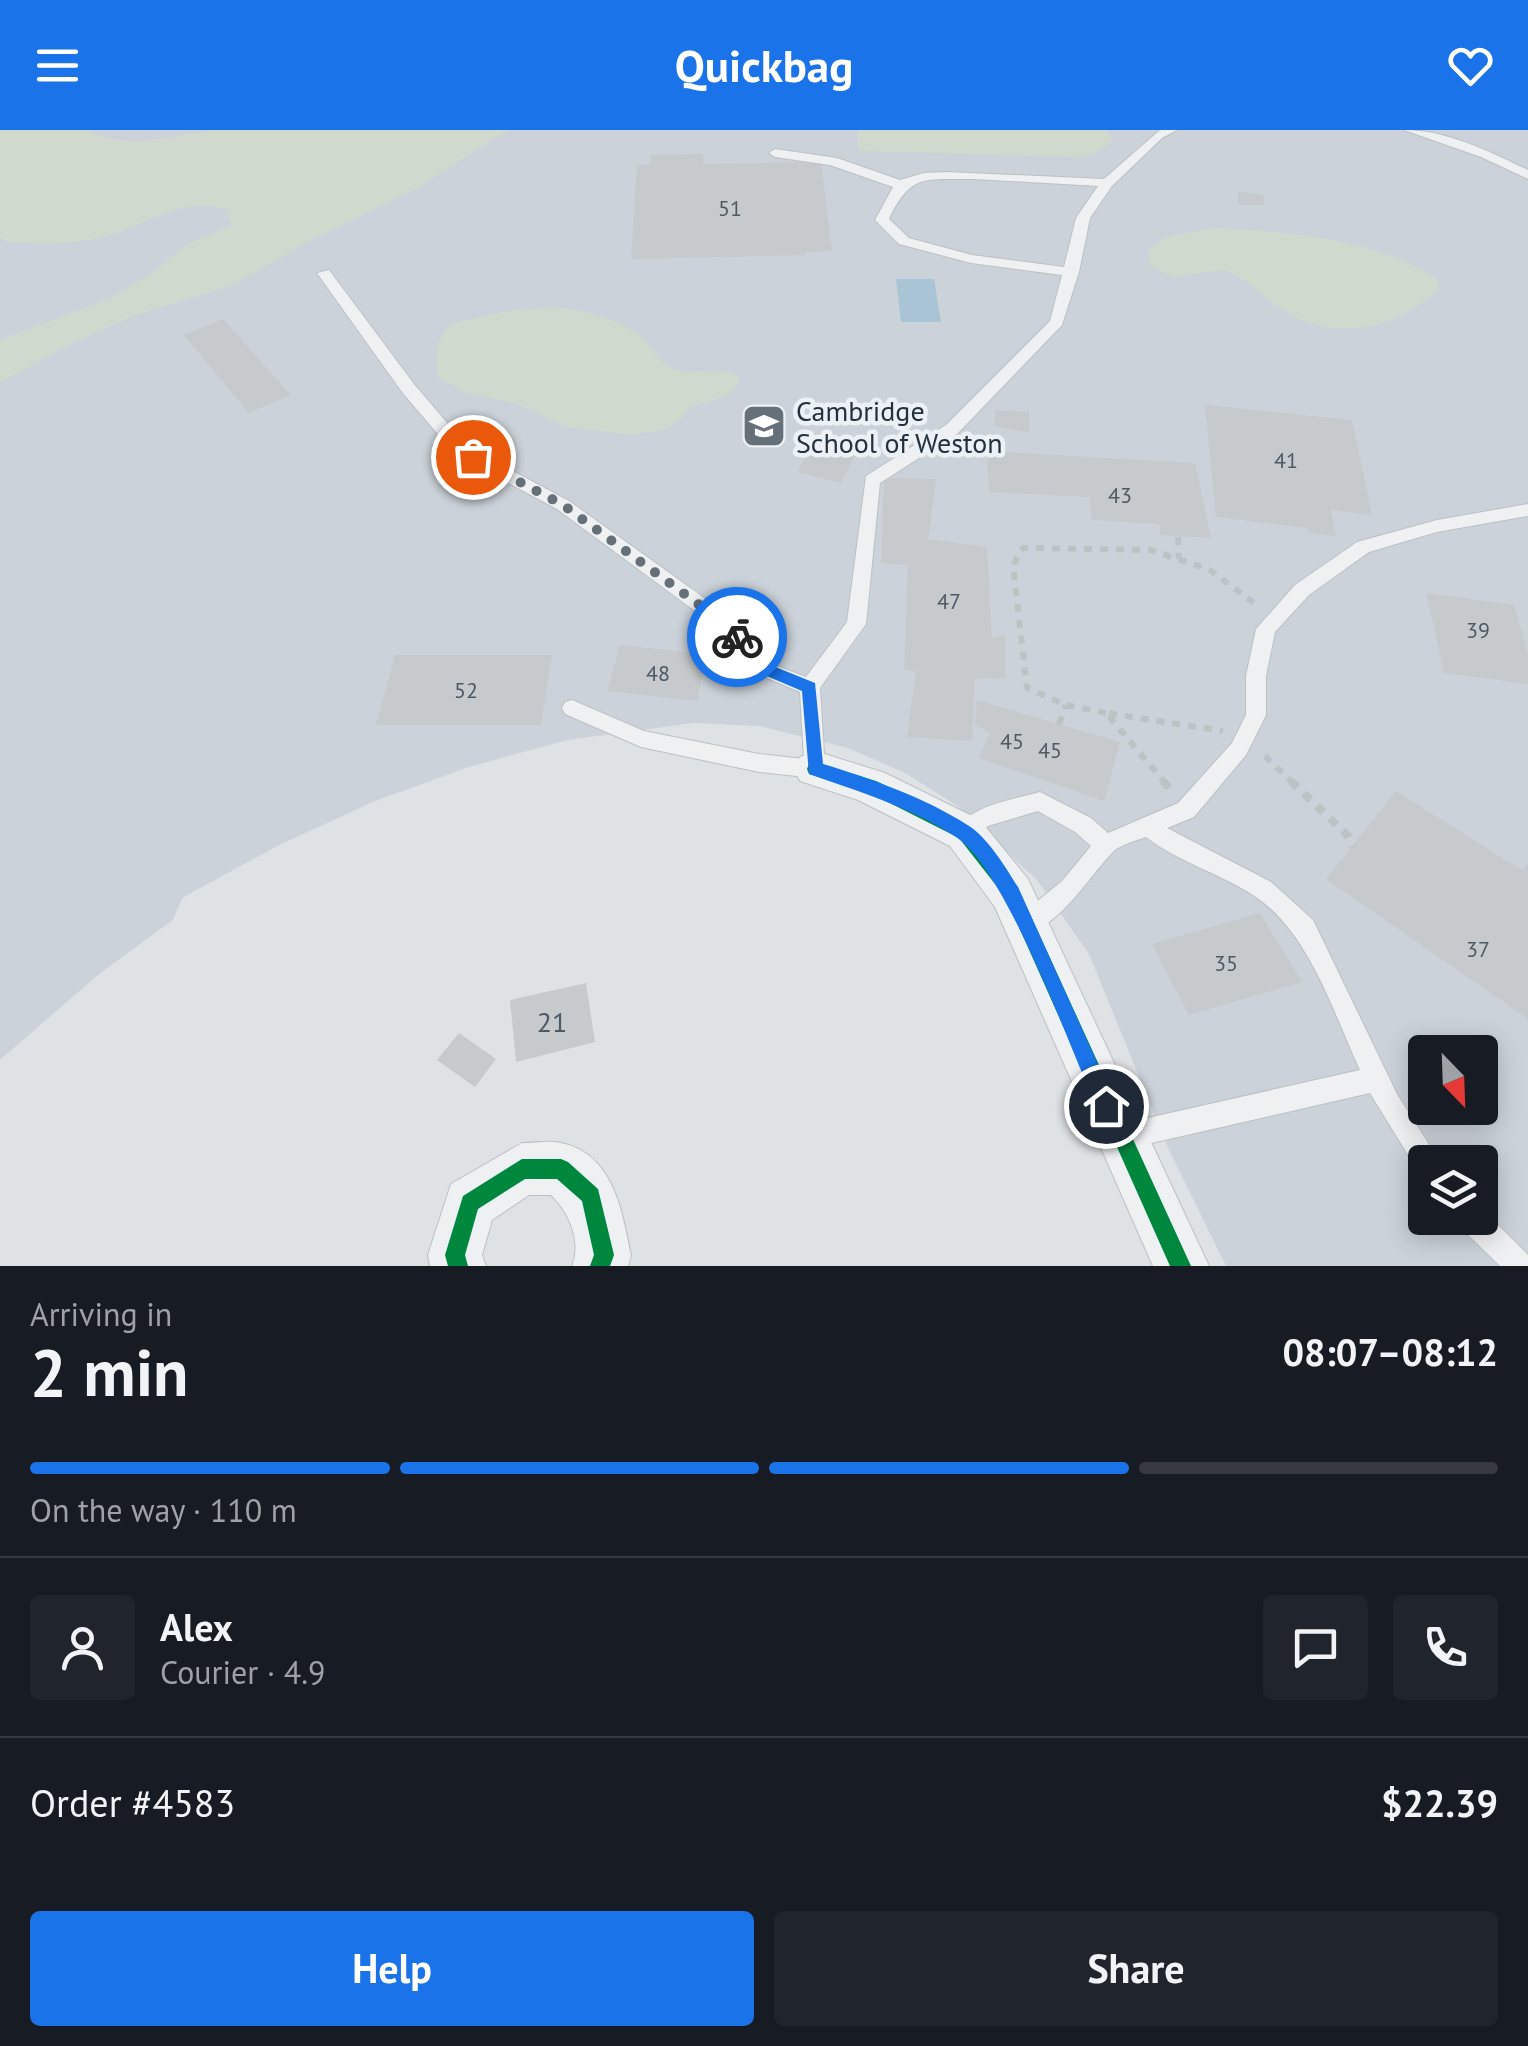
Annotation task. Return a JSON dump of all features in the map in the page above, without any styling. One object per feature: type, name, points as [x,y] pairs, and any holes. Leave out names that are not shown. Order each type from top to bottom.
[{"type":"street","points":[[815,769],[870,786],[965,833],[998,872],[1026,924],[1181,1266]]},
{"type":"street","points":[[458,1266],[455,1255],[470,1202],[522,1169],[561,1169],[591,1196],[604,1255],[600,1266]]},
{"type":"lane","points":[[572,708],[641,738],[759,763],[815,769],[810,687],[856,624],[872,480],[952,430],[1058,322],[1083,218],[1107,183],[1158,135],[1171,130]]},
{"type":"lane","points":[[1410,130],[1485,154],[1528,175]]},
{"type":"lane","points":[[774,153],[832,161],[904,186]]},
{"type":"lane","points":[[1072,272],[972,259],[904,241],[882,220],[894,194],[904,186],[939,176],[1107,183]]},
{"type":"lane","points":[[324,273],[408,388],[473,457],[563,505],[720,620],[767,670],[810,687]]},
{"type":"lane","points":[[1026,924],[1059,901],[1087,872],[1104,844],[1186,810],[1240,748],[1256,715],[1256,676],[1266,629],[1302,590],[1362,548],[1437,526],[1528,510]]},
{"type":"lane","points":[[965,833],[981,819],[1040,801],[1083,825],[1104,844]]},
{"type":"lane","points":[[1148,826],[1170,843],[1262,889],[1305,928],[1358,1032],[1376,1080],[1416,1145]]},
{"type":"lane","points":[[1121,1137],[1376,1080]]},
{"type":"lane","points":[[1488,1235],[1520,1266]]},
{"type":"path","points":[[1178,536],[1179,559]]},
{"type":"path","points":[[1275,619],[1210,570],[1151,550],[1023,548],[1012,564],[1027,688],[1066,705],[1244,734],[1348,836],[1352,846]]},
{"type":"path","points":[[1060,724],[1066,705]]},
{"type":"path","points":[[1106,713],[1136,744],[1186,810]]},
{"type":"shaded area","name":"Cambridge School of Weston","points":[[0,130],[1528,130],[1528,1266],[1226,1266],[1169,1150],[1089,954],[1037,880],[956,805],[905,773],[848,748],[759,726],[693,723],[568,740],[469,767],[375,801],[279,845],[182,898],[173,920],[99,974],[0,1060]]},
{"type":"shaded area","points":[[0,130],[89,130],[105,138],[136,142],[215,130],[508,130],[416,189],[315,238],[233,285],[136,315],[74,342],[0,383],[0,340],[109,299],[151,274],[186,245],[232,225],[228,210],[195,206],[91,240],[8,242],[0,238]]},
{"type":"shaded area","points":[[857,130],[1107,130],[1113,142],[1087,157],[859,151]]},
{"type":"shaded area","points":[[1211,228],[1268,231],[1356,245],[1411,264],[1436,278],[1439,288],[1404,314],[1365,327],[1344,329],[1303,320],[1225,270],[1172,277],[1149,265],[1148,255],[1153,246],[1167,237]]},
{"type":"shaded area","points":[[552,307],[588,313],[622,325],[642,338],[670,368],[724,372],[738,377],[739,383],[729,395],[690,407],[680,420],[664,430],[631,435],[567,427],[517,404],[468,393],[438,378],[437,348],[454,323],[512,310]]},
{"type":"water","points":[[896,279],[934,279],[941,322],[901,322]]},
{"type":"building","points":[[703,154],[703,164],[821,162],[832,251],[631,259],[637,165],[650,165],[651,155]]},
{"type":"building","points":[[1238,191],[1264,195],[1264,205],[1238,205]]},
{"type":"building","points":[[223,319],[291,395],[249,413],[184,335]]},
{"type":"building","points":[[1205,405],[1352,420],[1372,515],[1331,510],[1336,536],[1309,533],[1308,528],[1216,517]]},
{"type":"building","points":[[995,410],[1029,412],[1029,433],[995,426]]},
{"type":"building","points":[[816,433],[859,446],[841,483],[798,472]]},
{"type":"building","points":[[987,451],[1195,463],[1211,538],[1161,535],[1159,524],[1092,520],[1089,497],[989,492]]},
{"type":"building","points":[[884,478],[936,479],[928,539],[987,547],[992,638],[1005,636],[1005,678],[975,679],[972,741],[907,737],[916,671],[904,670],[908,565],[881,563]]},
{"type":"building","points":[[1426,593],[1514,605],[1528,654],[1528,684],[1444,673]]},
{"type":"building","points":[[620,645],[707,654],[697,701],[607,691]]},
{"type":"building","points":[[395,655],[552,655],[541,725],[376,725]]},
{"type":"building","points":[[977,700],[1120,742],[1104,801],[979,758],[990,733],[975,725]]},
{"type":"building","points":[[1396,791],[1523,871],[1528,863],[1528,1019],[1326,879]]},
{"type":"building","points":[[1260,913],[1302,982],[1189,1015],[1152,944]]},
{"type":"building","points":[[586,983],[595,1042],[516,1062],[510,1000]]},
{"type":"building","points":[[459,1033],[496,1059],[475,1087],[437,1060]]},
{"type":"cycle path","points":[[815,769],[870,786],[965,833],[1012,893],[1181,1266]]},
{"type":"cycle path","points":[[458,1266],[455,1255],[470,1203],[522,1169],[561,1169],[591,1196],[604,1255],[600,1266]]},
{"type":"way so far","points":[[473,457],[563,505],[720,620],[737,637]]},
{"type":"place","name":"Cambridge School of Weston","points":[[764,426]]},
{"type":"route","points":[[737,637],[767,670],[810,687],[815,769],[870,786],[965,833],[998,872],[1012,893],[1106,1106]]}]
